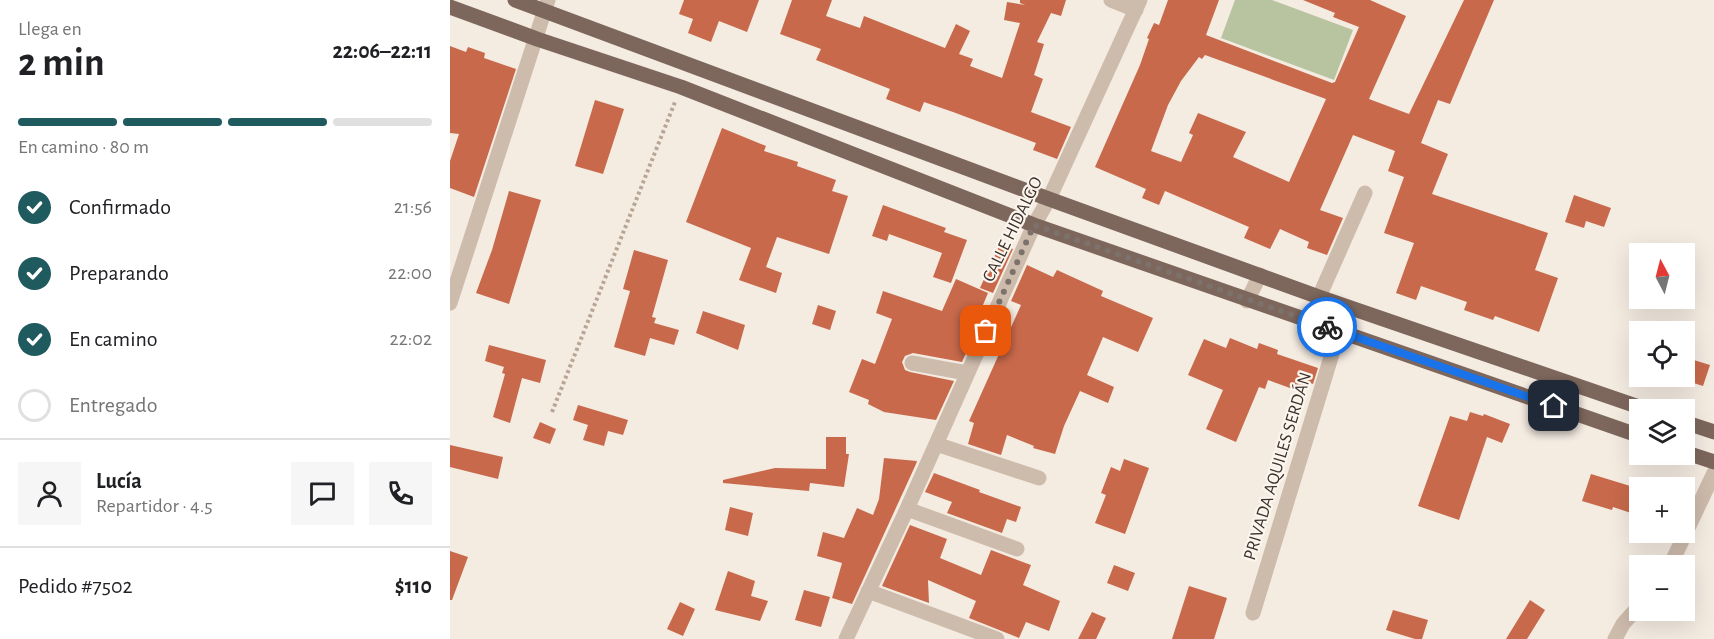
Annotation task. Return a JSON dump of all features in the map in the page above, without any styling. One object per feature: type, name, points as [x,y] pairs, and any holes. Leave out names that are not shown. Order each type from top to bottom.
[{"type":"main road","points":[[515,0],[546,5],[1048,199],[1319,297],[1629,403]]},
{"type":"main road","points":[[450,7],[681,87],[1034,225],[1629,432]]},
{"type":"main road","points":[[1695,426],[1714,432]]},
{"type":"main road","points":[[1695,456],[1714,462]]},
{"type":"street","points":[[1111,0],[1138,5]]},
{"type":"street","points":[[450,303],[537,39],[546,5]]},
{"type":"street","name":"CALLE HIDALGO","points":[[846,639],[1034,225],[1138,5]]},
{"type":"street","points":[[1319,297],[1365,193]]},
{"type":"street","points":[[1247,300],[1260,275]]},
{"type":"street","name":"PRIVADA AQUILES SERDÁN","points":[[1253,613],[1339,331]]},
{"type":"street","points":[[912,363],[967,373]]},
{"type":"street","points":[[936,444],[1039,478]]},
{"type":"street","points":[[1675,555],[1714,473]]},
{"type":"street","points":[[907,508],[1017,549]]},
{"type":"street","points":[[868,591],[997,639]]},
{"type":"street","points":[[1615,639],[1629,617]]},
{"type":"path","points":[[552,412],[681,87]]},
{"type":"green space","points":[[1235,0],[1272,0],[1353,30],[1334,80],[1221,38]]},
{"type":"building","points":[[684,0],[759,0],[747,32],[719,21],[711,42],[688,33],[693,19],[679,14]]},
{"type":"building","points":[[792,0],[832,0],[826,16],[860,28],[864,16],[945,48],[956,24],[970,31],[959,54],[973,59],[970,66],[1002,78],[1020,23],[1004,20],[1007,2],[1025,5],[1020,3],[1020,0],[1066,0],[1061,16],[1051,13],[1037,42],[1044,44],[1034,75],[1043,79],[1031,112],[1071,127],[1057,159],[1033,150],[1036,143],[953,112],[924,102],[920,112],[886,99],[890,89],[816,60],[821,49],[780,34]]},
{"type":"building","points":[[1168,0],[1219,0],[1206,35],[1332,83],[1335,82],[1359,27],[1333,17],[1335,13],[1303,0],[1370,0],[1406,16],[1369,99],[1409,114],[1464,0],[1494,0],[1450,104],[1438,100],[1421,143],[1448,154],[1432,194],[1548,233],[1535,270],[1558,278],[1539,332],[1495,316],[1493,320],[1464,310],[1467,302],[1421,286],[1416,300],[1396,293],[1414,243],[1384,233],[1404,177],[1388,171],[1395,151],[1353,135],[1320,210],[1343,218],[1327,255],[1307,248],[1309,242],[1280,229],[1270,249],[1244,238],[1249,227],[1165,191],[1159,205],[1142,198],[1146,189],[1095,167],[1140,65],[1149,39],[1147,38],[1154,23],[1159,25]],"holes":[[[1205,55],[1326,99],[1289,182],[1233,157],[1246,132],[1198,113],[1189,133],[1193,135],[1181,162],[1151,151],[1168,105],[1181,81],[1199,57],[1202,59]]]},
{"type":"building","points":[[450,46],[466,52],[468,47],[485,53],[484,58],[516,69],[474,197],[450,188],[450,161],[459,134],[450,133]]},
{"type":"building","points":[[595,100],[624,109],[603,174],[575,166]]},
{"type":"building","points":[[722,128],[766,146],[764,151],[798,162],[797,166],[836,180],[832,191],[848,196],[829,254],[777,237],[766,267],[782,273],[776,293],[739,280],[751,248],[686,222]]},
{"type":"building","points":[[509,191],[541,200],[509,304],[476,293],[492,250]]},
{"type":"building","points":[[1574,195],[1611,208],[1604,227],[1586,221],[1584,228],[1565,222]]},
{"type":"building","points":[[883,205],[946,228],[944,232],[967,240],[951,283],[933,277],[942,253],[889,234],[887,241],[872,236]]},
{"type":"building","points":[[1000,244],[1013,249],[993,293],[980,288]]},
{"type":"building","points":[[634,250],[668,260],[652,317],[656,318],[654,323],[679,330],[674,345],[650,338],[645,356],[614,347],[630,291],[623,289]]},
{"type":"building","points":[[1027,265],[1053,277],[1057,270],[1103,291],[1101,296],[1153,318],[1138,352],[1103,337],[1087,375],[1114,387],[1108,403],[1080,391],[1064,426],[1055,454],[1033,448],[1034,446],[1007,435],[1001,455],[968,444],[974,423],[969,421],[1021,305],[1011,301]]},
{"type":"building","points":[[956,279],[988,293],[967,343],[970,344],[962,362],[913,353],[905,356],[902,362],[905,370],[910,372],[954,381],[936,420],[884,412],[868,404],[869,400],[849,392],[862,359],[875,364],[892,319],[876,313],[883,291],[942,311]]},
{"type":"building","points":[[818,305],[836,311],[830,330],[812,324]]},
{"type":"building","points":[[703,311],[745,325],[738,350],[696,333]]},
{"type":"building","points":[[1230,338],[1257,349],[1259,343],[1278,350],[1277,354],[1318,368],[1313,384],[1305,381],[1301,392],[1268,380],[1265,389],[1259,387],[1236,442],[1206,429],[1223,390],[1188,375],[1204,339],[1226,348]]},
{"type":"building","points":[[489,345],[546,360],[540,383],[522,378],[510,423],[493,417],[505,374],[502,373],[504,367],[485,361]]},
{"type":"building","points":[[1695,360],[1710,365],[1703,386],[1695,383]]},
{"type":"building","points":[[578,405],[628,420],[623,435],[608,431],[604,446],[583,440],[588,425],[573,420]]},
{"type":"building","points":[[1470,412],[1483,416],[1484,414],[1510,424],[1502,443],[1487,437],[1459,520],[1418,506],[1450,416],[1467,421]]},
{"type":"building","points":[[540,422],[556,429],[550,444],[533,438]]},
{"type":"building","points":[[826,437],[846,437],[846,454],[849,454],[844,487],[810,483],[809,491],[723,483],[723,480],[775,468],[826,469]]},
{"type":"building","points":[[450,445],[503,457],[498,479],[450,467]]},
{"type":"building","points":[[884,458],[917,461],[852,604],[832,598],[842,563],[817,556],[823,532],[844,538],[857,508],[873,515],[879,499]]},
{"type":"building","points":[[1124,459],[1149,468],[1125,534],[1095,523],[1106,495],[1101,493],[1111,467],[1120,471]]},
{"type":"building","points":[[934,473],[1021,507],[1016,522],[1007,519],[1002,533],[947,513],[952,502],[925,492]]},
{"type":"building","points":[[1591,474],[1629,486],[1629,512],[1582,501]]},
{"type":"building","points":[[730,507],[753,513],[748,536],[725,530]]},
{"type":"building","points":[[910,525],[947,539],[940,558],[981,575],[991,550],[1031,565],[1023,585],[1060,601],[1049,631],[1026,622],[1019,638],[969,618],[976,601],[928,580],[929,603],[882,586]]},
{"type":"building","points":[[450,551],[468,557],[452,600],[450,600]]},
{"type":"building","points":[[1114,565],[1135,573],[1128,591],[1107,583]]},
{"type":"building","points":[[728,571],[755,581],[751,596],[768,601],[760,621],[715,610]]},
{"type":"building","points":[[1189,586],[1227,598],[1214,639],[1172,639]]},
{"type":"building","points":[[804,590],[830,597],[821,627],[795,620]]},
{"type":"building","points":[[1530,600],[1545,610],[1527,639],[1506,639]]},
{"type":"building","points":[[680,602],[695,609],[683,636],[667,629]]},
{"type":"building","points":[[1393,610],[1428,620],[1422,639],[1386,630]]},
{"type":"building","points":[[1092,612],[1106,618],[1096,639],[1078,639]]},
{"type":"way so far","points":[[986,331],[1034,225],[1327,327]]},
{"type":"route","points":[[1327,327],[1554,406]]}]
